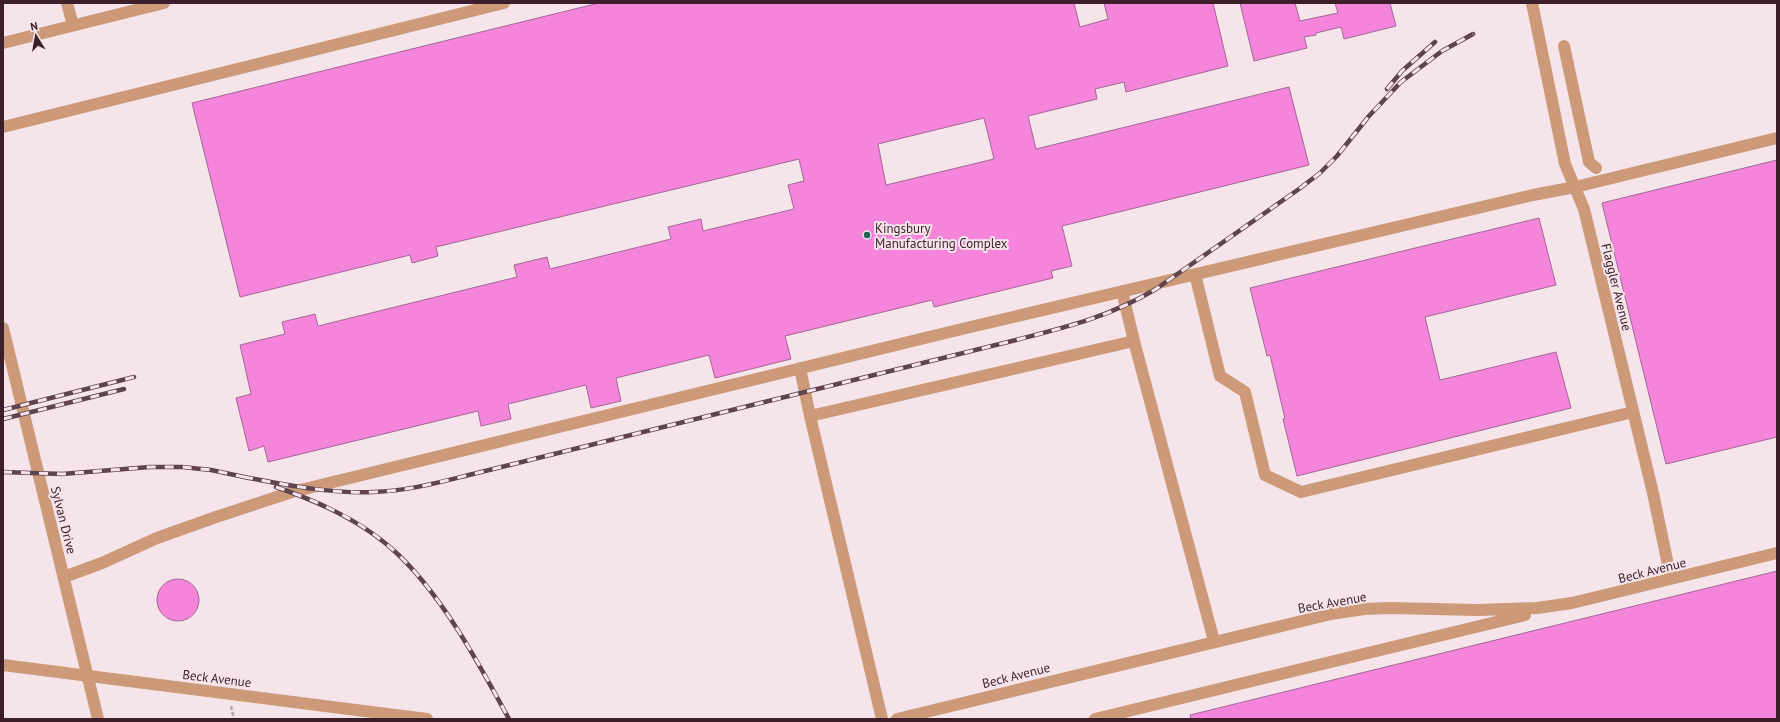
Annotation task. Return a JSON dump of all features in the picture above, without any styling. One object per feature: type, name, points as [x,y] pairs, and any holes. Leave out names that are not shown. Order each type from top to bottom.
[{"type":"street","points":[[67,3],[73,25]]},
{"type":"street","points":[[3,42],[164,3]]},
{"type":"street","points":[[3,127],[504,3]]},
{"type":"street","name":"Flaggler Avenue","points":[[1532,3],[1565,164],[1584,209],[1633,412],[1671,580]]},
{"type":"street","points":[[1564,46],[1590,162],[1596,168]]},
{"type":"street","points":[[64,577],[102,564],[157,538],[292,492],[1122,291],[1533,195],[1575,188],[1777,138]]},
{"type":"street","points":[[1194,274],[1220,376],[1245,392],[1265,475],[1301,492],[1633,412]]},
{"type":"street","points":[[1122,291],[1214,641]]},
{"type":"street","name":"Sylvan Drive","points":[[3,328],[6,351],[64,577],[98,719]]},
{"type":"street","points":[[810,416],[1134,341]]},
{"type":"street","points":[[800,368],[882,719]]},
{"type":"street","name":"Beck Avenue","points":[[897,719],[939,714],[1214,641],[1331,614],[1364,609],[1398,608],[1510,610],[1572,603],[1777,553]]},
{"type":"street","points":[[1096,719],[1572,603]]},
{"type":"street","name":"Beck Avenue","points":[[3,666],[427,719]]},
{"type":"building","name":"Kingsbury Manufacturing Complex","points":[[599,3],[1074,3],[1080,27],[1108,19],[1104,3],[1213,3],[1228,66],[1126,92],[1124,82],[1095,89],[1097,99],[1028,116],[1036,149],[1289,87],[1309,165],[1062,226],[1072,266],[1051,271],[1053,278],[934,307],[932,300],[785,336],[791,359],[715,378],[709,355],[616,378],[621,401],[591,408],[586,385],[508,404],[511,419],[481,426],[478,411],[268,462],[264,446],[249,451],[236,398],[251,394],[240,345],[285,334],[282,322],[315,314],[318,326],[517,277],[514,265],[547,257],[550,269],[671,239],[668,227],[701,219],[703,231],[794,209],[788,185],[804,181],[799,159],[436,247],[438,256],[412,263],[410,255],[240,297],[192,103]],"holes":[[[984,118],[994,159],[886,185],[878,144]]]},
{"type":"building","points":[[1240,3],[1295,3],[1300,21],[1338,13],[1335,3],[1390,3],[1396,26],[1344,39],[1341,27],[1316,33],[1316,35],[1304,37],[1307,48],[1254,61]]},
{"type":"building","points":[[1777,160],[1777,437],[1666,464],[1602,203]]},
{"type":"building","points":[[1539,218],[1556,285],[1425,317],[1440,380],[1556,352],[1571,408],[1297,476],[1283,419],[1285,419],[1270,355],[1267,356],[1250,288]]},
{"type":"building","points":[[1777,571],[1777,719],[1191,719],[1190,715]]},
{"type":"building","points":[[178,579],[193,585],[199,600],[193,615],[178,621],[163,615],[157,600],[163,585]]},
{"type":"railway","points":[[244,477],[342,492],[374,492],[412,488],[1016,340],[1088,320],[1139,299],[1156,289],[1299,189],[1320,173],[1337,156],[1369,116],[1401,82],[1442,51],[1473,34]]},
{"type":"railway","points":[[1387,89],[1402,71],[1435,42]]},
{"type":"railway","points":[[3,410],[134,377]]},
{"type":"railway","points":[[3,419],[124,389]]},
{"type":"railway","points":[[3,472],[62,474],[150,467],[182,467],[211,470],[249,478]]},
{"type":"railway","points":[[276,487],[307,498],[365,528],[391,548],[409,565],[426,585],[457,628],[509,719]]},
{"type":"place","name":"Kingsbury Manufacturing Complex","points":[[867,235]]}]
